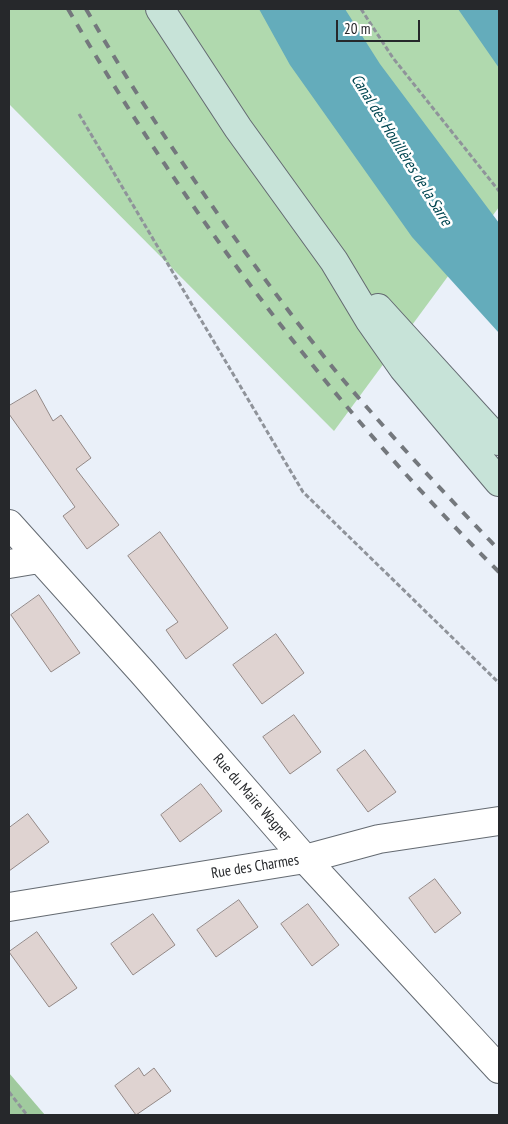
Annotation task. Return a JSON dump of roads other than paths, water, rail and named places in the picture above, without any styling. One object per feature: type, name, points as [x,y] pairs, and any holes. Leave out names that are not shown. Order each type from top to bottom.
[{"type":"street","points":[[160,9],[238,128],[334,261],[370,321],[403,368],[499,482]]},
{"type":"street","points":[[334,261],[499,441]]},
{"type":"street","name":"Rue du Maire Wagner","points":[[9,524],[305,858],[499,1069]]},
{"type":"street","points":[[9,564],[39,559]]},
{"type":"street","name":"Rue des Charmes","points":[[9,908],[305,858],[380,839],[499,821]]},
{"type":"water","name":"Canal des Houillères de la Sarre","points":[[259,9],[345,9],[380,64],[499,223],[499,333],[412,237],[290,65]]},
{"type":"water","points":[[458,9],[499,9],[499,68]]},
{"type":"railway","points":[[68,9],[162,160],[212,233],[265,305],[320,375],[378,442],[437,508],[499,572]]},
{"type":"railway","points":[[86,9],[142,102],[182,163],[291,314],[339,375],[378,420],[499,550]]}]
